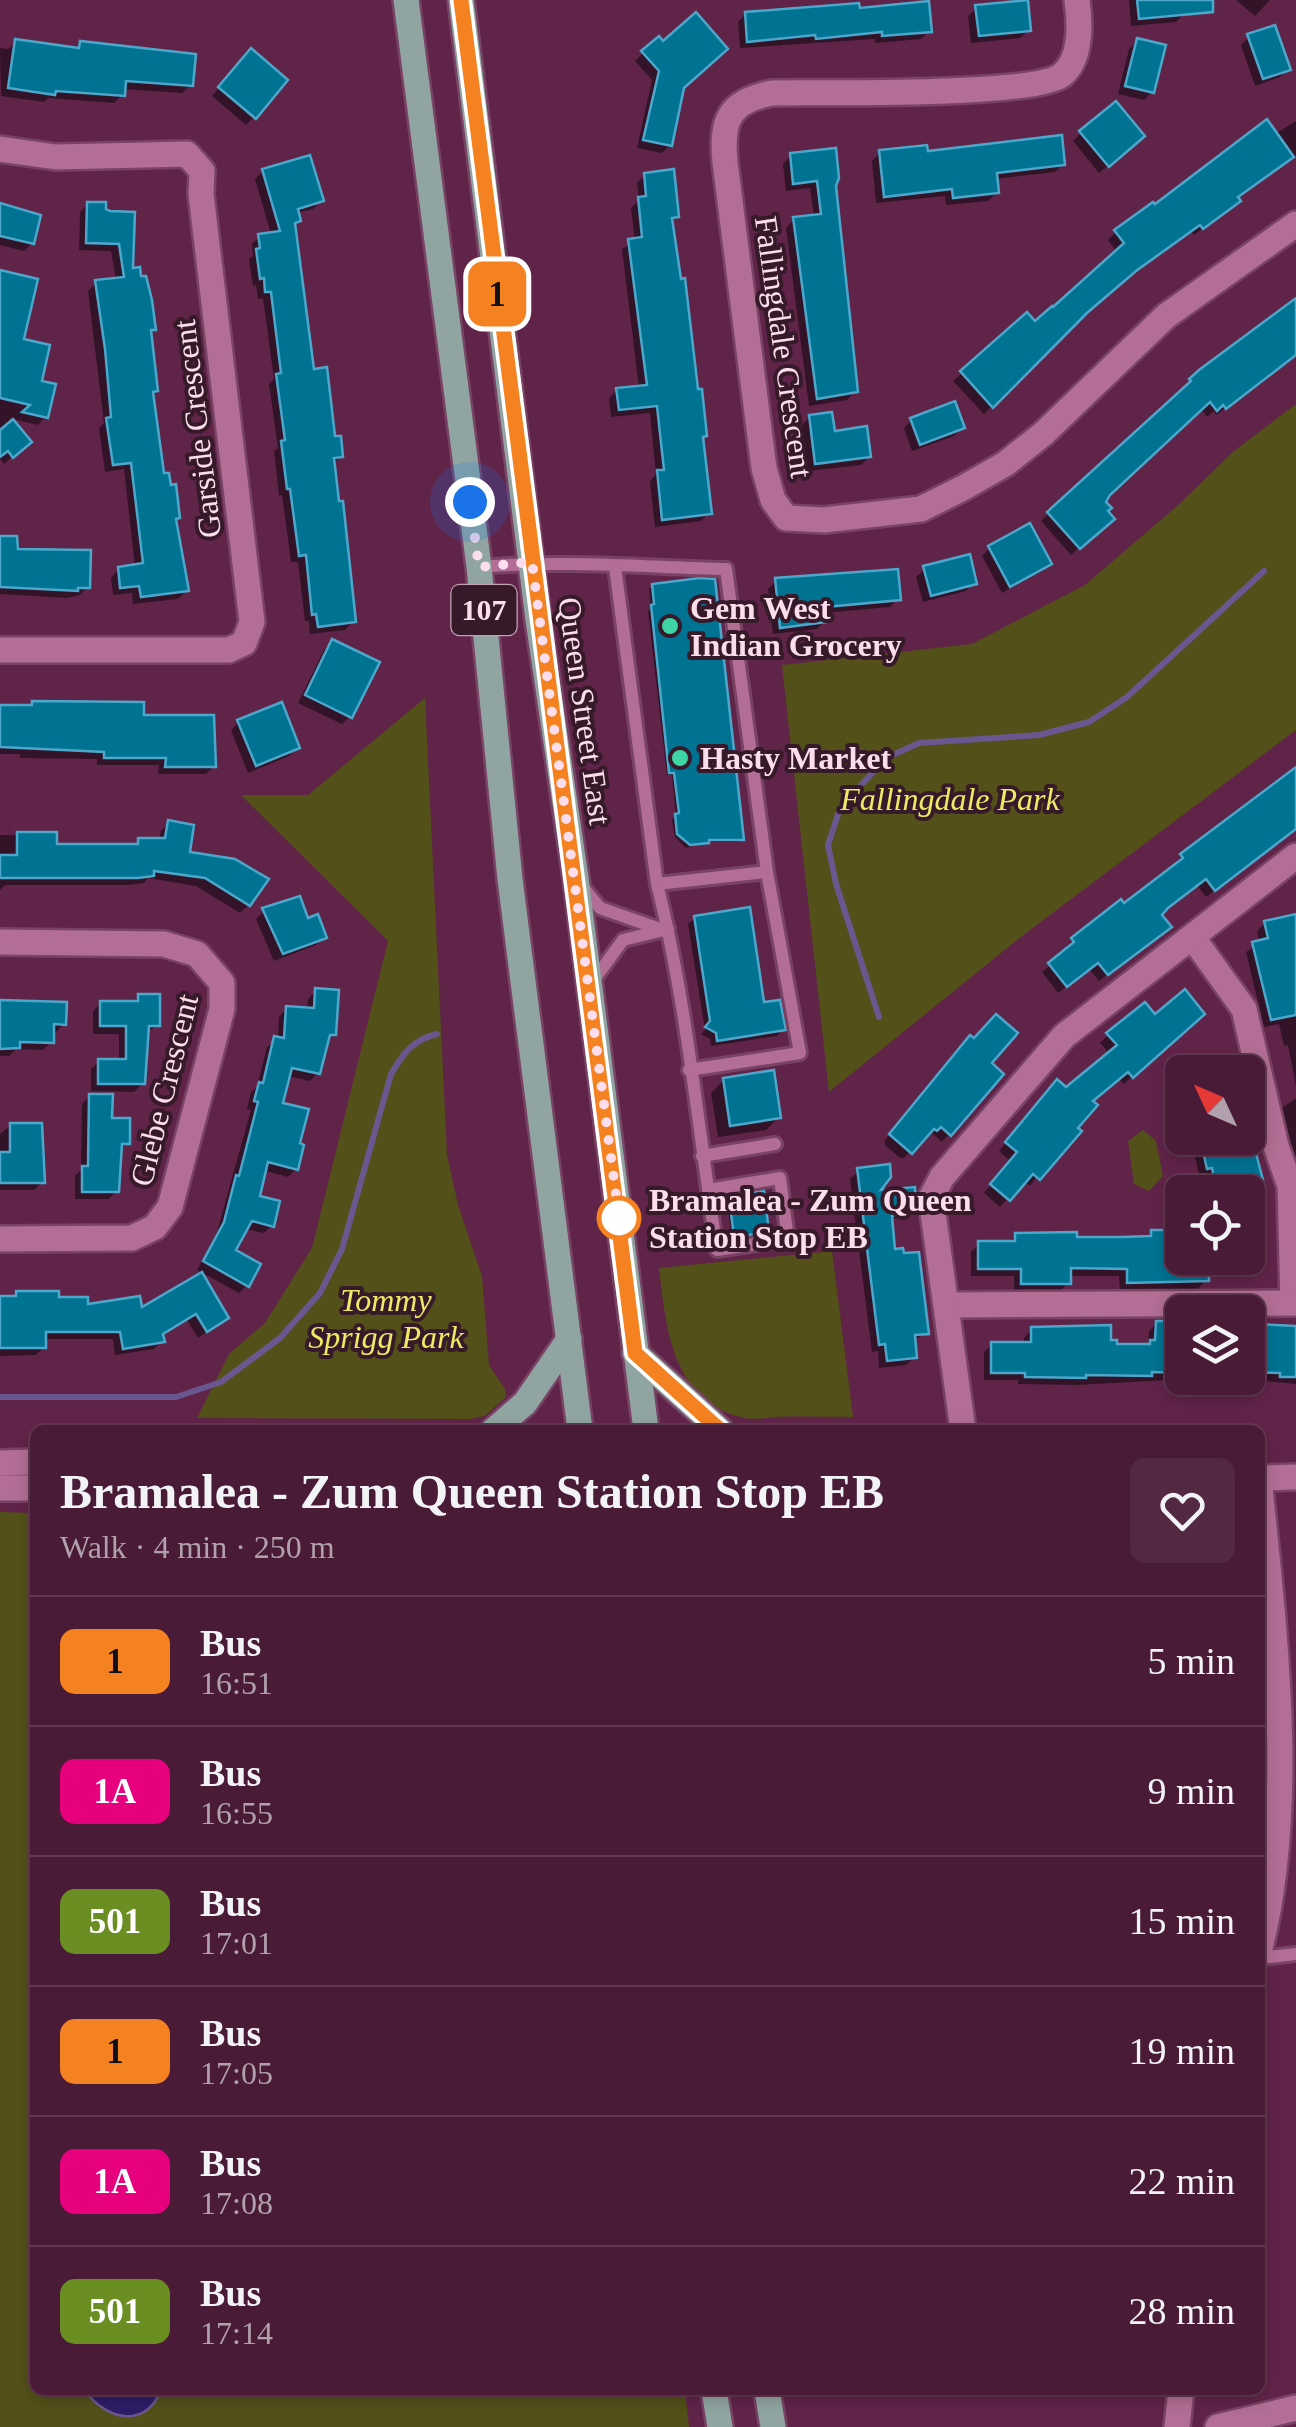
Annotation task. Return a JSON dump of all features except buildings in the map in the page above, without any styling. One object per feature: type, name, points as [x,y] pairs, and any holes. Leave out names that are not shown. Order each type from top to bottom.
[{"type":"main road","name":"107","points":[[406,0],[479,567],[510,879],[579,1425]]},
{"type":"main road","name":"Queen Street East","points":[[461,0],[645,1425]]},
{"type":"main road","points":[[500,1425],[526,1403],[569,1339]]},
{"type":"main road","points":[[635,1353],[714,1425]]},
{"type":"main road","points":[[715,2395],[720,2427]]},
{"type":"main road","points":[[769,2395],[773,2427]]},
{"type":"street","name":"Fallingdale Crescent","points":[[1077,0],[1076,52],[1063,74],[1038,86],[772,92],[750,97],[732,110],[723,137],[725,162],[764,468],[773,500],[786,518],[824,520],[920,508],[991,472],[1044,434],[1166,316],[1296,224]]},
{"type":"street","name":"Garside Crescent","points":[[0,149],[56,157],[187,154],[202,170],[252,622],[244,643],[220,651],[0,650]]},
{"type":"street","points":[[962,1425],[931,1198],[942,1177],[1064,1036],[1296,856]]},
{"type":"street","points":[[947,1305],[1295,1304],[1290,1186],[1276,1146],[1244,1009],[1193,938]]},
{"type":"street","name":"Glebe Crescent","points":[[0,942],[164,944],[197,954],[222,983],[222,1009],[164,1218],[132,1238],[0,1239]]},
{"type":"street","points":[[0,1463],[30,1462]]},
{"type":"street","points":[[1265,1478],[1296,1477]]},
{"type":"street","points":[[0,1488],[30,1488]]},
{"type":"street","points":[[1265,1540],[1286,1800],[1274,1906],[1265,1933]]},
{"type":"street","points":[[1177,2427],[1180,2395]]},
{"type":"street","points":[[1218,2427],[1296,2408]]},
{"type":"lane","points":[[479,567],[532,562],[726,569],[767,872],[800,1054],[689,1070]]},
{"type":"lane","points":[[615,567],[657,884],[717,1250],[788,1240],[780,1178],[708,1190]]},
{"type":"lane","points":[[657,884],[767,872]]},
{"type":"lane","points":[[576,878],[600,908],[664,929]]},
{"type":"lane","points":[[590,985],[623,940],[664,929]]},
{"type":"lane","points":[[702,1156],[776,1144]]},
{"type":"lane","points":[[1265,1957],[1296,1954]]},
{"type":"green space","name":"Fallingdale Park","points":[[1296,404],[1296,730],[1022,936],[829,1092],[782,665],[972,644],[1085,585],[1234,451]]},
{"type":"green space","name":"Tommy Sprigg Park","points":[[425,698],[447,1155],[458,1205],[482,1276],[489,1365],[506,1397],[485,1416],[470,1419],[197,1418],[229,1354],[265,1323],[312,1248],[388,941],[241,795],[308,795]]},
{"type":"green space","points":[[1143,1130],[1156,1141],[1163,1176],[1149,1191],[1134,1184],[1128,1141]]},
{"type":"green space","points":[[832,1251],[853,1417],[748,1419],[720,1409],[701,1396],[677,1360],[665,1315],[659,1268]]},
{"type":"green space","points":[[0,1512],[30,1513],[30,2395],[686,2395],[689,2427],[0,2427]]},
{"type":"shaded area","points":[[89,2395],[158,2395],[147,2410],[127,2416]]},
{"type":"waterway","points":[[879,1017],[836,884],[828,845],[840,808],[886,758],[919,743],[1039,735],[1089,722],[1127,697],[1264,571]]},
{"type":"waterway","points":[[0,1397],[176,1397],[221,1382],[280,1338],[320,1293],[342,1249],[391,1074],[409,1049],[437,1034]]},
{"type":"bus line","name":"1","points":[[461,0],[635,1353],[713,1425]]},
{"type":"place","name":"Gem West Indian Grocery","points":[[670,626]]},
{"type":"place","name":"Hasty Market","points":[[680,758]]},
{"type":"place","name":"Bramalea - Zum Queen Station Stop EB","points":[[619,1218]]},
{"type":"route","points":[[470,502],[479,567],[532,562],[619,1218]]}]
